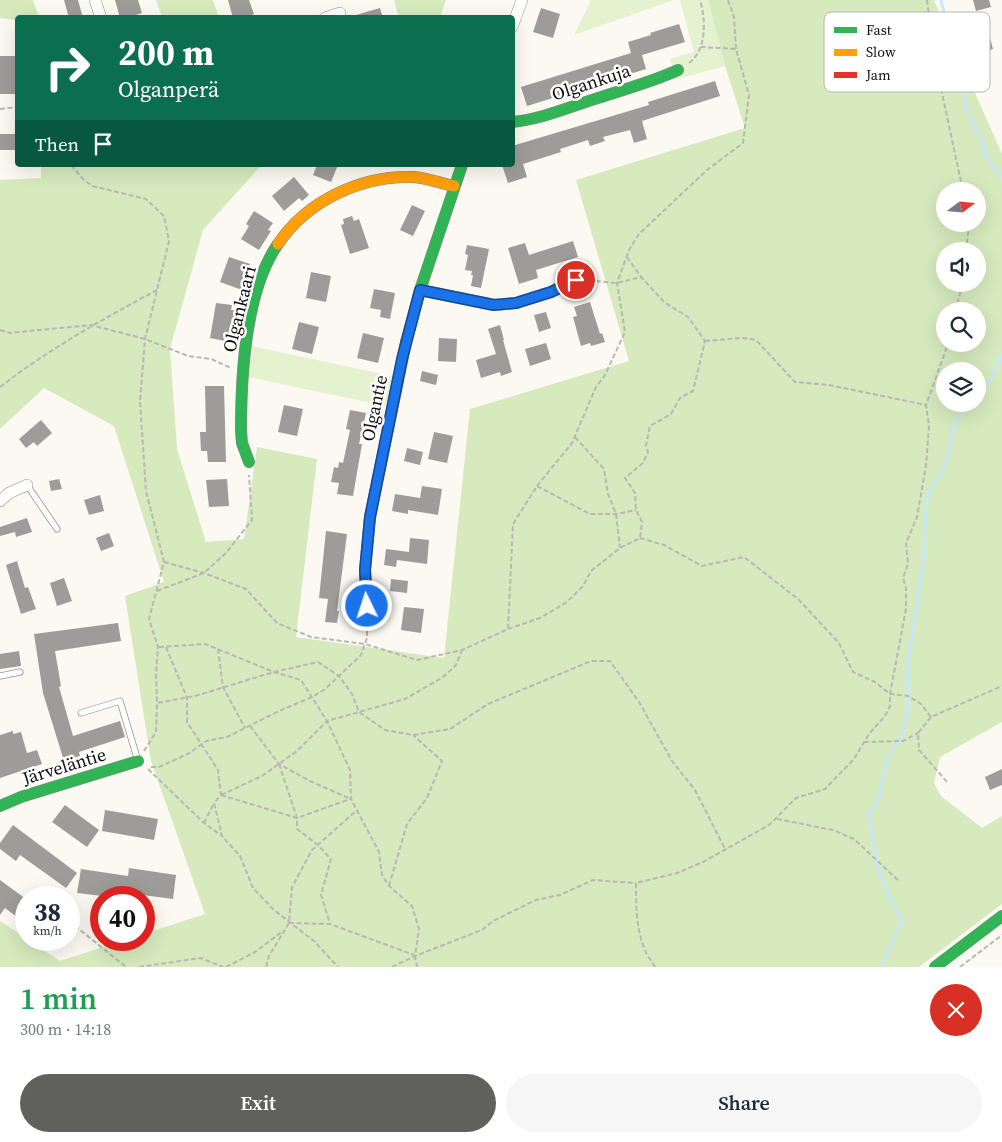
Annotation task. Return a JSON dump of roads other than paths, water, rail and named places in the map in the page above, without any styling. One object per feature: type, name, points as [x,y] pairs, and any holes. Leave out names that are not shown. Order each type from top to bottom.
[{"type":"street","points":[[95,0],[100,15]]},
{"type":"street","points":[[515,19],[522,0]]},
{"type":"street","points":[[334,15],[340,13]]},
{"type":"street","name":"Olgankuja","points":[[515,122],[522,122],[655,81],[678,70]]},
{"type":"street","name":"Olgantie","points":[[367,606],[365,570],[370,517],[402,359],[420,290],[461,167]]},
{"type":"street","name":"Olgankaari","points":[[249,462],[241,436],[242,373],[255,301],[269,261],[283,236],[321,202],[341,191],[388,178],[411,177],[454,186]]},
{"type":"street","points":[[420,290],[494,305],[525,301],[551,292],[576,280]]},
{"type":"street","points":[[0,501],[9,493],[27,485]]},
{"type":"street","name":"Järveläntie","points":[[0,806],[21,797],[142,764]]},
{"type":"street","points":[[935,967],[1002,916]]},
{"type":"lane","points":[[27,485],[57,529]]},
{"type":"lane","points":[[0,676],[20,672]]},
{"type":"lane","points":[[81,713],[120,701],[142,764]]},
{"type":"waterway","points":[[941,0],[944,12]]},
{"type":"waterway","points":[[963,92],[969,116],[980,136],[987,157],[1002,179]]},
{"type":"waterway","points":[[986,386],[990,381],[1002,352]]},
{"type":"waterway","points":[[880,967],[902,920],[892,903],[882,879],[874,851],[869,813],[878,802],[887,759],[902,735],[908,708],[907,668],[923,563],[927,498],[947,460],[955,422],[963,412]]}]
